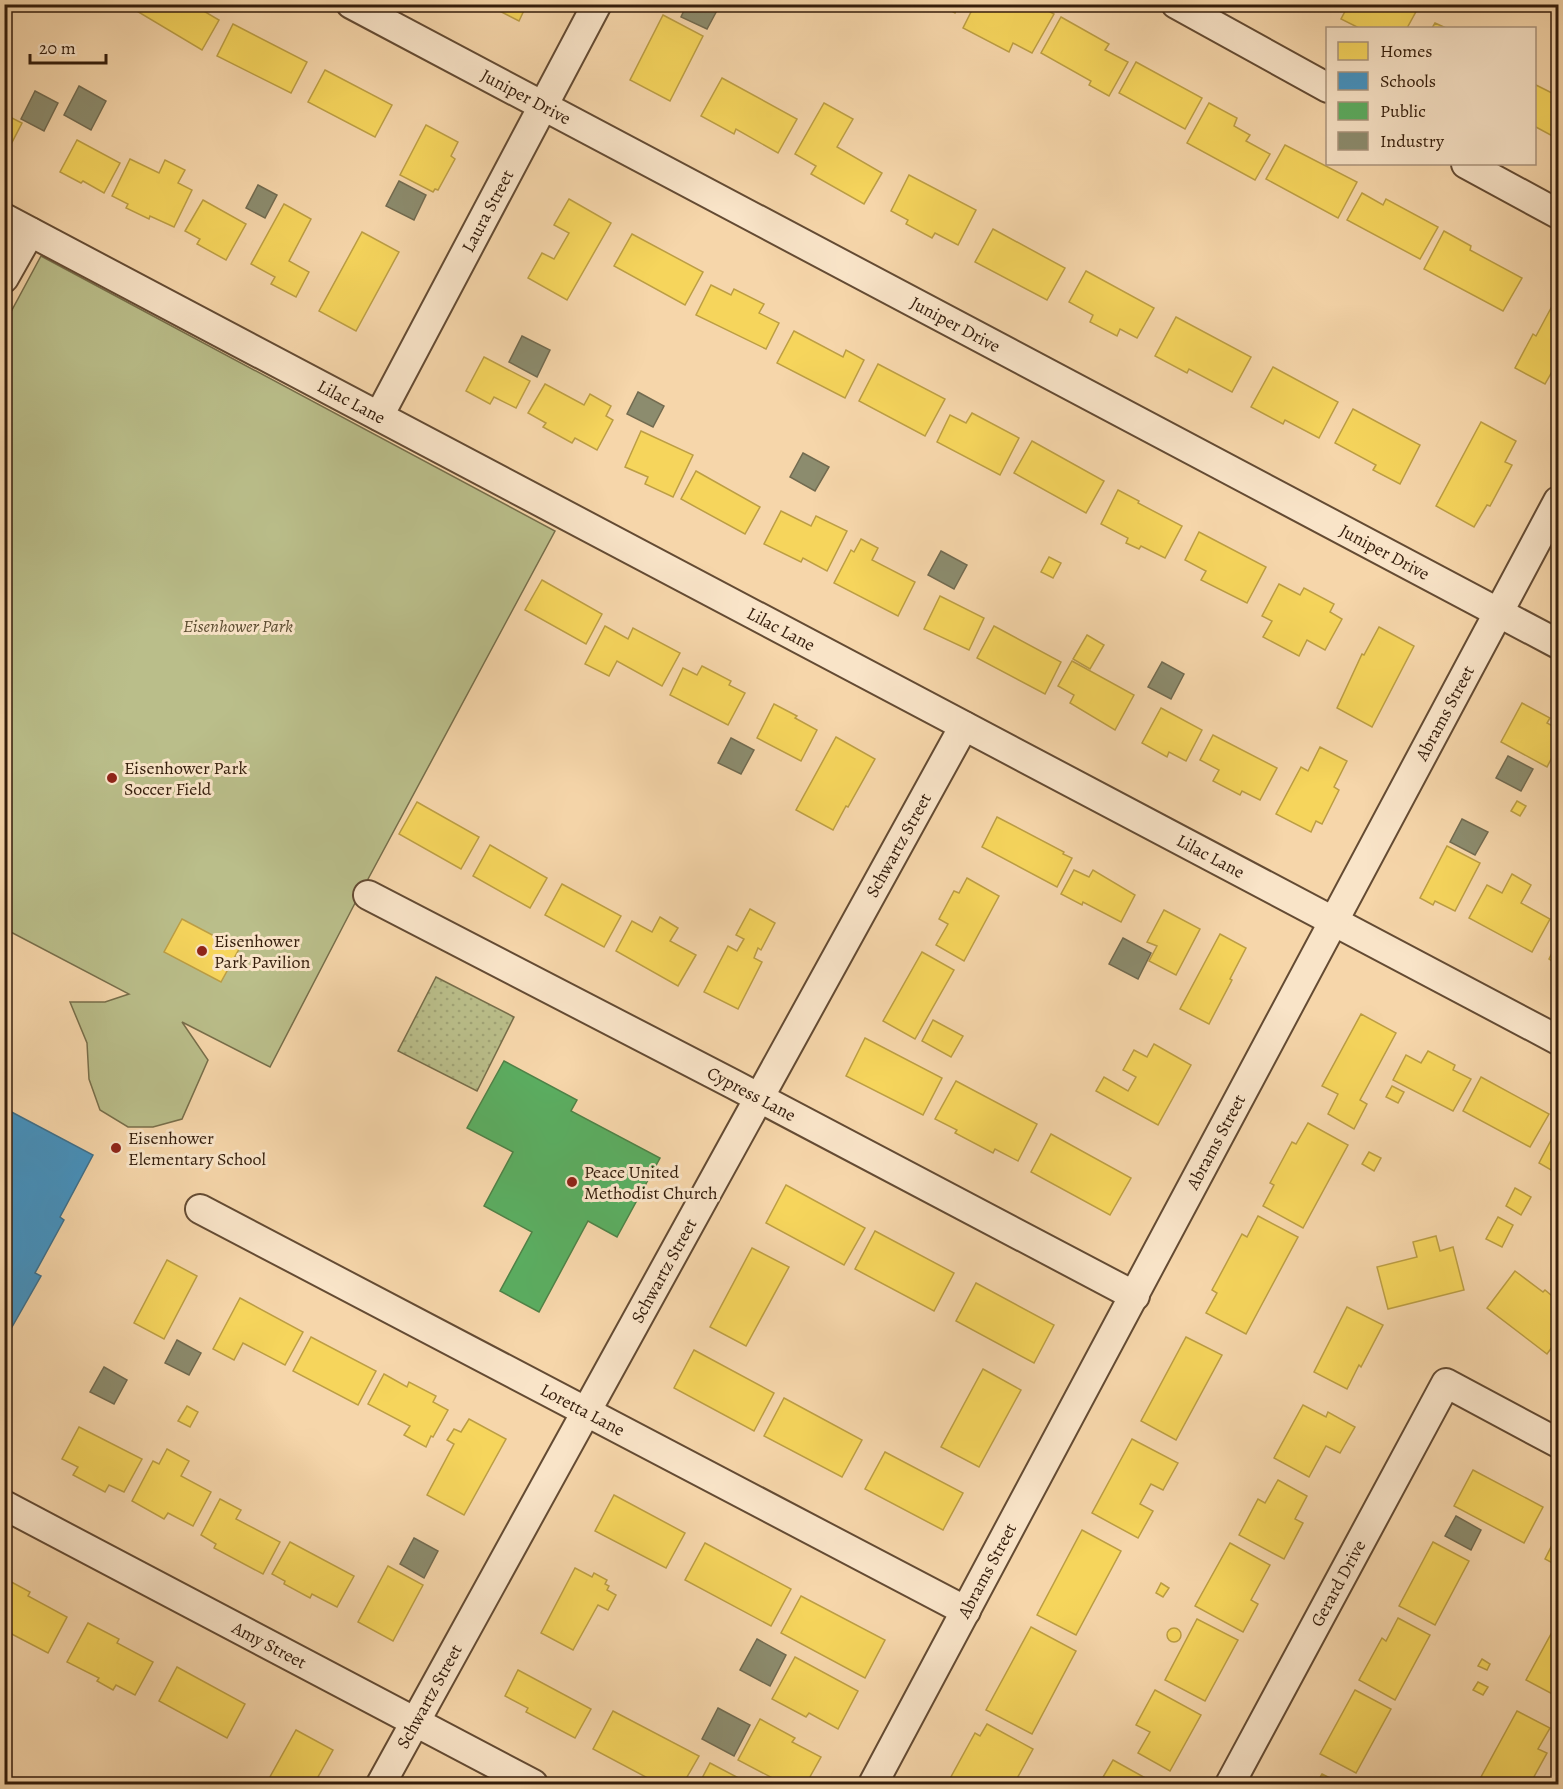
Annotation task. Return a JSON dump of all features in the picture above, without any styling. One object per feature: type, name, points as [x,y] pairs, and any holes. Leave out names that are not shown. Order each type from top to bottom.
[{"type":"street","name":"Juniper Drive","points":[[351,4],[1558,644]]},
{"type":"street","name":"Laura Street","points":[[379,416],[597,4]]},
{"type":"street","points":[[1176,4],[1326,87]]},
{"type":"street","points":[[1468,165],[1558,214]]},
{"type":"street","name":"Lilac Lane","points":[[4,218],[1558,1040]]},
{"type":"street","points":[[4,278],[30,232]]},
{"type":"street","name":"Abrams Street","points":[[873,1785],[1558,501]]},
{"type":"street","name":"Schwartz Street","points":[[381,1785],[964,726]]},
{"type":"street","name":"Cypress Lane","points":[[368,895],[1134,1296]]},
{"type":"street","name":"Loretta Lane","points":[[200,1209],[587,1410],[966,1611]]},
{"type":"street","name":"Gerard Drive","points":[[1230,1785],[1446,1383],[1558,1443]]},
{"type":"street","name":"Amy Street","points":[[4,1505],[533,1785]]},
{"type":"green space","name":"Eisenhower Park","points":[[41,256],[555,531],[353,907],[270,1067],[182,1022],[208,1060],[182,1119],[153,1127],[128,1127],[100,1110],[89,1079],[87,1043],[70,1002],[105,1002],[129,994],[5,929],[5,323]]},
{"type":"green space","points":[[436,977],[514,1017],[477,1091],[398,1051]]},
{"type":"building: Homes","points":[[138,4],[196,4],[195,6],[219,20],[202,50],[135,10]]},
{"type":"building: Homes","points":[[486,4],[527,4],[519,21]]},
{"type":"building: Homes","points":[[939,4],[959,4],[955,13]]},
{"type":"building: Homes","points":[[975,4],[1014,4],[1018,7],[1019,4],[1036,4],[1054,14],[1032,53],[1013,43],[1009,52],[963,28]]},
{"type":"building: Homes","points":[[1349,4],[1411,4],[1418,8],[1408,27],[1357,27],[1341,19]]},
{"type":"building: Homes","points":[[663,15],[703,36],[670,101],[630,80]]},
{"type":"building: Homes","points":[[1061,17],[1109,44],[1105,50],[1128,62],[1109,96],[1089,85],[1091,81],[1041,53]]},
{"type":"building: Homes","points":[[233,24],[307,62],[291,93],[217,56]]},
{"type":"building: Homes","points":[[1136,62],[1202,98],[1185,129],[1119,93]]},
{"type":"building: Homes","points":[[325,70],[392,105],[375,137],[308,102]]},
{"type":"building: Homes","points":[[722,78],[797,119],[778,153],[736,129],[734,134],[701,116]]},
{"type":"building: Homes","points":[[1536,85],[1558,96],[1558,139],[1536,127]]},
{"type":"building: Homes","points":[[824,103],[853,119],[837,147],[882,173],[864,204],[811,174],[816,166],[795,154]]},
{"type":"building: Homes","points":[[1209,103],[1237,118],[1234,126],[1250,135],[1246,141],[1270,154],[1255,180],[1187,143]]},
{"type":"building: Homes","points":[[4,114],[22,123],[7,152],[4,151]]},
{"type":"building: Homes","points":[[426,125],[458,142],[451,156],[455,159],[438,190],[435,189],[433,192],[400,175]]},
{"type":"building: Homes","points":[[77,140],[120,163],[104,193],[60,172]]},
{"type":"building: Homes","points":[[1285,145],[1357,182],[1338,218],[1266,179]]},
{"type":"building: Homes","points":[[130,159],[159,173],[165,160],[185,170],[178,183],[192,190],[174,227],[126,208],[128,204],[112,196]]},
{"type":"building: Homes","points":[[909,175],[976,210],[958,245],[935,233],[932,238],[906,224],[908,220],[891,211]]},
{"type":"building: Homes","points":[[1362,193],[1383,205],[1386,199],[1438,227],[1420,259],[1347,220]]},
{"type":"building: Homes","points":[[569,199],[611,223],[567,300],[528,278],[542,253],[554,259],[569,233],[554,225]]},
{"type":"building: Homes","points":[[203,200],[246,224],[226,260],[197,244],[200,239],[185,231]]},
{"type":"building: Homes","points":[[284,204],[311,219],[289,261],[309,272],[296,297],[271,284],[275,277],[251,264]]},
{"type":"building: Homes","points":[[993,229],[1065,268],[1047,300],[975,262]]},
{"type":"building: Homes","points":[[1444,231],[1471,246],[1470,250],[1522,278],[1503,311],[1424,269]]},
{"type":"building: Homes","points":[[362,232],[399,252],[356,331],[319,311]]},
{"type":"building: Homes","points":[[632,234],[703,272],[685,305],[614,266]]},
{"type":"building: Homes","points":[[1086,271],[1154,308],[1137,338],[1120,329],[1117,336],[1090,322],[1093,315],[1069,302]]},
{"type":"building: Homes","points":[[711,285],[731,295],[734,289],[764,304],[759,313],[779,323],[766,349],[696,315]]},
{"type":"building: Homes","points":[[1558,295],[1558,361],[1545,384],[1515,368],[1533,334],[1536,336]]},
{"type":"building: Homes","points":[[1176,317],[1251,357],[1232,392],[1189,369],[1187,373],[1155,356]]},
{"type":"building: Homes","points":[[794,331],[843,357],[846,350],[864,360],[845,398],[777,363]]},
{"type":"building: Homes","points":[[484,357],[530,381],[516,408],[494,397],[490,404],[466,391]]},
{"type":"building: Homes","points":[[878,364],[945,399],[925,436],[859,401]]},
{"type":"building: Homes","points":[[1273,367],[1338,402],[1319,438],[1285,420],[1283,424],[1251,407]]},
{"type":"building: Homes","points":[[545,384],[584,405],[590,394],[611,406],[606,416],[613,420],[597,450],[575,438],[572,443],[543,427],[546,423],[528,413]]},
{"type":"building: Homes","points":[[1353,409],[1420,445],[1400,484],[1373,470],[1376,465],[1335,443]]},
{"type":"building: Homes","points":[[972,413],[1019,438],[1000,475],[937,442],[950,415],[966,423]]},
{"type":"building: Homes","points":[[1481,422],[1516,441],[1505,462],[1512,465],[1490,506],[1487,505],[1474,527],[1436,506]]},
{"type":"building: Homes","points":[[641,431],[693,455],[673,497],[645,484],[648,477],[625,467]]},
{"type":"building: Homes","points":[[1032,441],[1104,481],[1086,513],[1014,473]]},
{"type":"building: Homes","points":[[696,471],[760,507],[745,534],[681,499]]},
{"type":"building: Homes","points":[[1118,490],[1182,526],[1165,558],[1141,546],[1139,549],[1126,543],[1128,538],[1101,524]]},
{"type":"building: Homes","points":[[781,511],[811,526],[816,516],[847,531],[827,571],[803,558],[801,562],[764,544]]},
{"type":"building: Homes","points":[[1199,532],[1266,567],[1247,603],[1201,580],[1206,571],[1185,560]]},
{"type":"building: Homes","points":[[861,539],[878,548],[872,560],[915,582],[898,616],[834,583],[851,550],[854,552]]},
{"type":"building: Homes","points":[[1049,557],[1061,563],[1053,578],[1041,572]]},
{"type":"building: Homes","points":[[542,580],[602,614],[586,644],[525,610]]},
{"type":"building: Homes","points":[[1279,584],[1300,595],[1304,588],[1334,604],[1330,612],[1342,619],[1325,650],[1307,640],[1299,656],[1263,637],[1272,621],[1262,616]]},
{"type":"building: Homes","points":[[940,596],[984,618],[969,650],[924,629]]},
{"type":"building: Homes","points":[[605,626],[628,639],[633,628],[680,653],[662,686],[617,661],[609,676],[585,664]]},
{"type":"building: Homes","points":[[994,626],[1061,662],[1045,694],[977,658]]},
{"type":"building: Homes","points":[[1379,627],[1414,646],[1372,727],[1337,708],[1362,654],[1364,655]]},
{"type":"building: Homes","points":[[1087,635],[1104,645],[1090,669],[1073,659]]},
{"type":"building: Homes","points":[[1072,661],[1134,695],[1115,730],[1070,703],[1074,695],[1058,686]]},
{"type":"building: Homes","points":[[702,666],[731,681],[729,685],[745,693],[728,725],[670,695],[683,668],[697,675]]},
{"type":"building: Homes","points":[[1522,703],[1550,718],[1547,723],[1558,729],[1558,746],[1547,767],[1501,742]]},
{"type":"building: Homes","points":[[774,704],[817,730],[801,761],[757,738]]},
{"type":"building: Homes","points":[[1161,708],[1202,730],[1186,761],[1169,752],[1167,757],[1142,743]]},
{"type":"building: Homes","points":[[1213,735],[1277,768],[1260,800],[1242,791],[1240,795],[1213,781],[1219,770],[1200,760]]},
{"type":"building: Homes","points":[[836,737],[875,759],[833,830],[796,810]]},
{"type":"building: Homes","points":[[1320,747],[1347,761],[1334,787],[1339,790],[1322,824],[1316,821],[1311,832],[1276,814],[1301,767],[1308,771]]},
{"type":"building: Homes","points":[[1517,801],[1526,806],[1520,816],[1511,811]]},
{"type":"building: Homes","points":[[417,802],[479,837],[461,869],[399,834]]},
{"type":"building: Homes","points":[[997,817],[1072,858],[1057,887],[982,847]]},
{"type":"building: Homes","points":[[490,845],[547,878],[530,908],[473,876]]},
{"type":"building: Homes","points":[[1447,846],[1480,863],[1455,911],[1435,901],[1433,905],[1420,898]]},
{"type":"building: Homes","points":[[1074,870],[1089,877],[1093,870],[1135,895],[1121,922],[1083,902],[1082,905],[1061,894]]},
{"type":"building: Homes","points":[[1512,874],[1531,885],[1521,903],[1550,919],[1532,952],[1469,918],[1487,885],[1502,893]]},
{"type":"building: Homes","points":[[967,878],[999,896],[964,961],[936,945],[948,924],[939,919],[954,891],[959,893]]},
{"type":"building: Homes","points":[[562,884],[621,916],[604,947],[545,915]]},
{"type":"building: Homes","points":[[750,909],[775,923],[761,950],[758,948],[754,958],[762,962],[738,1009],[704,992],[728,946],[737,951],[744,939],[736,935]]},
{"type":"building: Homes","points":[[1164,910],[1200,929],[1176,975],[1149,961],[1157,946],[1147,942]]},
{"type":"building: Homes","points":[[660,917],[678,928],[670,941],[696,955],[678,986],[616,951],[632,921],[652,932]]},
{"type":"building: Homes","name":"Eisenhower Park Pavilion","points":[[182,919],[239,949],[221,982],[164,952]]},
{"type":"building: Homes","points":[[1220,934],[1246,948],[1209,1024],[1180,1009]]},
{"type":"building: Homes","points":[[1558,941],[1558,965],[1549,959]]},
{"type":"building: Homes","points":[[922,952],[954,970],[915,1039],[883,1021]]},
{"type":"building: Homes","points":[[1361,1014],[1396,1033],[1360,1100],[1367,1104],[1354,1129],[1328,1114],[1338,1094],[1322,1086]]},
{"type":"building: Homes","points":[[933,1020],[963,1036],[951,1057],[922,1041]]},
{"type":"building: Homes","points":[[865,1038],[942,1078],[923,1115],[846,1076]]},
{"type":"building: Homes","points":[[1154,1044],[1191,1065],[1158,1125],[1096,1091],[1104,1077],[1128,1091],[1136,1077],[1123,1070],[1134,1050],[1147,1057]]},
{"type":"building: Homes","points":[[1428,1051],[1455,1065],[1453,1070],[1471,1079],[1453,1111],[1393,1080],[1406,1055],[1421,1063]]},
{"type":"building: Homes","points":[[1481,1077],[1549,1114],[1530,1147],[1463,1111]]},
{"type":"building: Homes","points":[[956,1081],[1037,1124],[1018,1161],[995,1149],[993,1153],[955,1133],[957,1130],[935,1119]]},
{"type":"building: Homes","points":[[1392,1086],[1404,1092],[1398,1103],[1386,1097]]},
{"type":"building: Homes","points":[[1308,1123],[1348,1145],[1303,1228],[1263,1206],[1274,1185],[1270,1183],[1292,1142],[1296,1144]]},
{"type":"building: Homes","points":[[1558,1127],[1558,1174],[1539,1163]]},
{"type":"building: Homes","points":[[1051,1134],[1131,1178],[1110,1215],[1031,1172]]},
{"type":"building: Homes","points":[[1369,1152],[1381,1158],[1374,1171],[1362,1164]]},
{"type":"building: Homes","points":[[786,1185],[865,1228],[844,1265],[766,1223]]},
{"type":"building: Homes","points":[[1515,1188],[1531,1197],[1521,1215],[1506,1206]]},
{"type":"building: Homes","points":[[1258,1216],[1298,1237],[1246,1334],[1206,1313],[1217,1293],[1212,1290],[1242,1234],[1247,1237]]},
{"type":"building: Homes","points":[[1498,1217],[1513,1225],[1502,1247],[1486,1239]]},
{"type":"building: Homes","points":[[875,1231],[954,1273],[934,1311],[855,1269]]},
{"type":"building: Homes","points":[[1436,1236],[1440,1251],[1453,1247],[1464,1290],[1388,1309],[1377,1267],[1417,1257],[1413,1242]]},
{"type":"building: Homes","points":[[752,1248],[789,1267],[746,1346],[710,1327]]},
{"type":"building: Homes","points":[[167,1260],[197,1276],[164,1339],[134,1323]]},
{"type":"building: Homes","points":[[1515,1271],[1558,1301],[1558,1339],[1547,1354],[1487,1308]]},
{"type":"building: Homes","points":[[976,1283],[1054,1325],[1034,1363],[956,1321]]},
{"type":"building: Homes","points":[[240,1298],[303,1332],[285,1365],[243,1343],[234,1360],[213,1349]]},
{"type":"building: Homes","points":[[1347,1307],[1383,1325],[1347,1389],[1314,1372]]},
{"type":"building: Homes","points":[[311,1337],[376,1371],[358,1405],[293,1371]]},
{"type":"building: Homes","points":[[1186,1337],[1222,1355],[1176,1440],[1141,1421]]},
{"type":"building: Homes","points":[[694,1350],[774,1393],[754,1431],[674,1388]]},
{"type":"building: Homes","points":[[983,1369],[1021,1390],[979,1467],[941,1447]]},
{"type":"building: Homes","points":[[384,1374],[407,1387],[409,1382],[436,1396],[433,1402],[448,1410],[426,1447],[404,1435],[410,1426],[368,1404]]},
{"type":"building: Homes","points":[[784,1398],[862,1440],[842,1477],[764,1436]]},
{"type":"building: Homes","points":[[1303,1405],[1326,1417],[1328,1412],[1355,1427],[1340,1453],[1326,1446],[1309,1477],[1274,1458]]},
{"type":"building: Homes","points":[[187,1406],[198,1412],[190,1427],[178,1421]]},
{"type":"building: Homes","points":[[469,1419],[506,1439],[464,1515],[427,1495],[454,1444],[447,1440],[454,1429],[461,1432]]},
{"type":"building: Homes","points":[[79,1427],[142,1459],[124,1492],[109,1485],[105,1492],[73,1475],[78,1467],[62,1459]]},
{"type":"building: Homes","points":[[1132,1439],[1178,1463],[1163,1490],[1151,1484],[1140,1504],[1153,1511],[1138,1538],[1092,1513]]},
{"type":"building: Homes","points":[[167,1449],[189,1461],[181,1476],[211,1492],[193,1526],[168,1513],[164,1519],[132,1501],[153,1461],[159,1464]]},
{"type":"building: Homes","points":[[885,1452],[963,1493],[943,1530],[865,1489]]},
{"type":"building: Homes","points":[[1473,1470],[1543,1507],[1524,1543],[1454,1506]]},
{"type":"building: Homes","points":[[1278,1480],[1307,1496],[1295,1519],[1303,1523],[1284,1559],[1239,1535],[1258,1499],[1265,1503]]},
{"type":"building: Homes","points":[[614,1495],[685,1533],[666,1568],[595,1531]]},
{"type":"building: Homes","points":[[220,1499],[241,1510],[236,1519],[280,1542],[263,1574],[214,1548],[216,1544],[201,1535]]},
{"type":"building: Homes","points":[[1082,1530],[1121,1551],[1076,1635],[1037,1615]]},
{"type":"building: Homes","points":[[1558,1533],[1558,1566],[1545,1559]]},
{"type":"building: Homes","points":[[290,1542],[354,1576],[337,1607],[312,1594],[310,1598],[284,1584],[285,1581],[272,1574]]},
{"type":"building: Homes","points":[[1433,1542],[1469,1561],[1435,1625],[1399,1606]]},
{"type":"building: Homes","points":[[705,1543],[791,1589],[771,1626],[685,1580]]},
{"type":"building: Homes","points":[[1230,1543],[1270,1565],[1251,1600],[1258,1604],[1243,1632],[1195,1606]]},
{"type":"building: Homes","points":[[388,1566],[423,1585],[393,1641],[358,1622]]},
{"type":"building: Homes","points":[[575,1568],[592,1577],[594,1573],[607,1580],[605,1584],[609,1586],[607,1590],[616,1595],[608,1610],[598,1605],[573,1650],[541,1633]]},
{"type":"building: Homes","points":[[4,1578],[30,1592],[28,1596],[67,1617],[48,1653],[4,1630]]},
{"type":"building: Homes","points":[[1161,1583],[1169,1588],[1163,1597],[1156,1593]]},
{"type":"building: Homes","points":[[801,1596],[885,1640],[865,1678],[781,1633]]},
{"type":"building: Homes","points":[[1398,1618],[1430,1635],[1395,1700],[1359,1680],[1382,1638],[1386,1641]]},
{"type":"building: Homes","points":[[1197,1619],[1238,1640],[1205,1701],[1165,1680]]},
{"type":"building: Homes","points":[[88,1623],[119,1639],[117,1643],[153,1662],[135,1695],[116,1685],[113,1690],[97,1681],[99,1678],[67,1662]]},
{"type":"building: Homes","points":[[1558,1624],[1558,1697],[1526,1680]]},
{"type":"building: Homes","points":[[1031,1627],[1076,1651],[1032,1734],[986,1710]]},
{"type":"building: Homes","points":[[1174,1628],[1179,1630],[1181,1635],[1179,1640],[1174,1642],[1169,1640],[1167,1635],[1169,1630]]},
{"type":"building: Homes","points":[[795,1657],[858,1691],[838,1729],[809,1713],[806,1717],[772,1699]]},
{"type":"building: Homes","points":[[1482,1659],[1490,1664],[1487,1670],[1478,1666]]},
{"type":"building: Homes","points":[[177,1667],[245,1704],[227,1738],[159,1701]]},
{"type":"building: Homes","points":[[518,1670],[591,1709],[575,1738],[526,1712],[528,1708],[505,1696]]},
{"type":"building: Homes","points":[[1478,1682],[1488,1687],[1483,1695],[1473,1690]]},
{"type":"building: Homes","points":[[1155,1690],[1201,1715],[1170,1771],[1138,1753],[1150,1732],[1136,1725]]},
{"type":"building: Homes","points":[[1355,1690],[1391,1709],[1356,1773],[1320,1754]]},
{"type":"building: Homes","points":[[613,1711],[699,1756],[683,1784],[659,1784],[593,1749]]},
{"type":"building: Homes","points":[[1517,1711],[1550,1728],[1538,1749],[1547,1753],[1530,1784],[1495,1784],[1481,1777]]},
{"type":"building: Homes","points":[[760,1719],[795,1738],[792,1742],[821,1757],[806,1784],[784,1784],[738,1760]]},
{"type":"building: Homes","points":[[987,1724],[1033,1749],[1014,1784],[947,1784],[975,1733],[980,1736]]},
{"type":"building: Homes","points":[[296,1730],[333,1750],[314,1784],[266,1784]]},
{"type":"building: Homes","points":[[1113,1760],[1149,1780],[1146,1784],[1099,1784]]},
{"type":"building: Homes","points":[[710,1763],[750,1784],[699,1784]]},
{"type":"building: Homes","points":[[1322,1774],[1342,1784],[1316,1784]]},
{"type":"building: Schools","name":"Eisenhower Elementary School","points":[[4,1108],[93,1155],[60,1217],[64,1220],[35,1273],[41,1276],[4,1341]]},
{"type":"building: Public","name":"Peace United Methodist Church","points":[[504,1061],[577,1100],[571,1111],[660,1158],[617,1237],[588,1221],[539,1312],[500,1291],[532,1232],[484,1206],[513,1152],[467,1128]]},
{"type":"building: Industry","points":[[687,4],[720,5],[707,29],[681,17]]},
{"type":"building: Industry","points":[[79,86],[106,101],[91,130],[64,115]]},
{"type":"building: Industry","points":[[35,91],[58,103],[44,131],[21,119]]},
{"type":"building: Industry","points":[[399,181],[426,195],[414,220],[386,206]]},
{"type":"building: Industry","points":[[258,185],[277,195],[265,218],[246,208]]},
{"type":"building: Industry","points":[[522,336],[550,350],[537,377],[509,362]]},
{"type":"building: Industry","points":[[638,392],[664,406],[653,427],[627,414]]},
{"type":"building: Industry","points":[[803,453],[829,467],[815,491],[790,477]]},
{"type":"building: Industry","points":[[941,551],[967,565],[954,589],[928,575]]},
{"type":"building: Industry","points":[[1162,662],[1184,674],[1171,699],[1148,687]]},
{"type":"building: Industry","points":[[731,738],[754,750],[741,774],[718,763]]},
{"type":"building: Industry","points":[[1508,756],[1533,769],[1521,791],[1496,778]]},
{"type":"building: Industry","points":[[1462,819],[1488,832],[1475,855],[1450,842]]},
{"type":"building: Industry","points":[[1123,938],[1151,953],[1138,979],[1109,964]]},
{"type":"building: Industry","points":[[177,1340],[201,1353],[189,1375],[165,1363]]},
{"type":"building: Industry","points":[[104,1367],[127,1380],[114,1404],[90,1392]]},
{"type":"building: Industry","points":[[1456,1516],[1481,1530],[1471,1550],[1445,1536]]},
{"type":"building: Industry","points":[[414,1538],[438,1551],[424,1578],[400,1564]]},
{"type":"building: Industry","points":[[757,1639],[786,1655],[770,1686],[740,1670]]},
{"type":"building: Industry","points":[[718,1708],[750,1725],[734,1756],[702,1739]]},
{"type":"place","name":"Eisenhower Park Soccer Field","points":[[112,778]]},
{"type":"place","name":"Eisenhower Park Pavilion","points":[[202,951]]},
{"type":"place","name":"Eisenhower Elementary School","points":[[116,1148]]},
{"type":"place","name":"Peace United Methodist Church","points":[[572,1182]]}]
